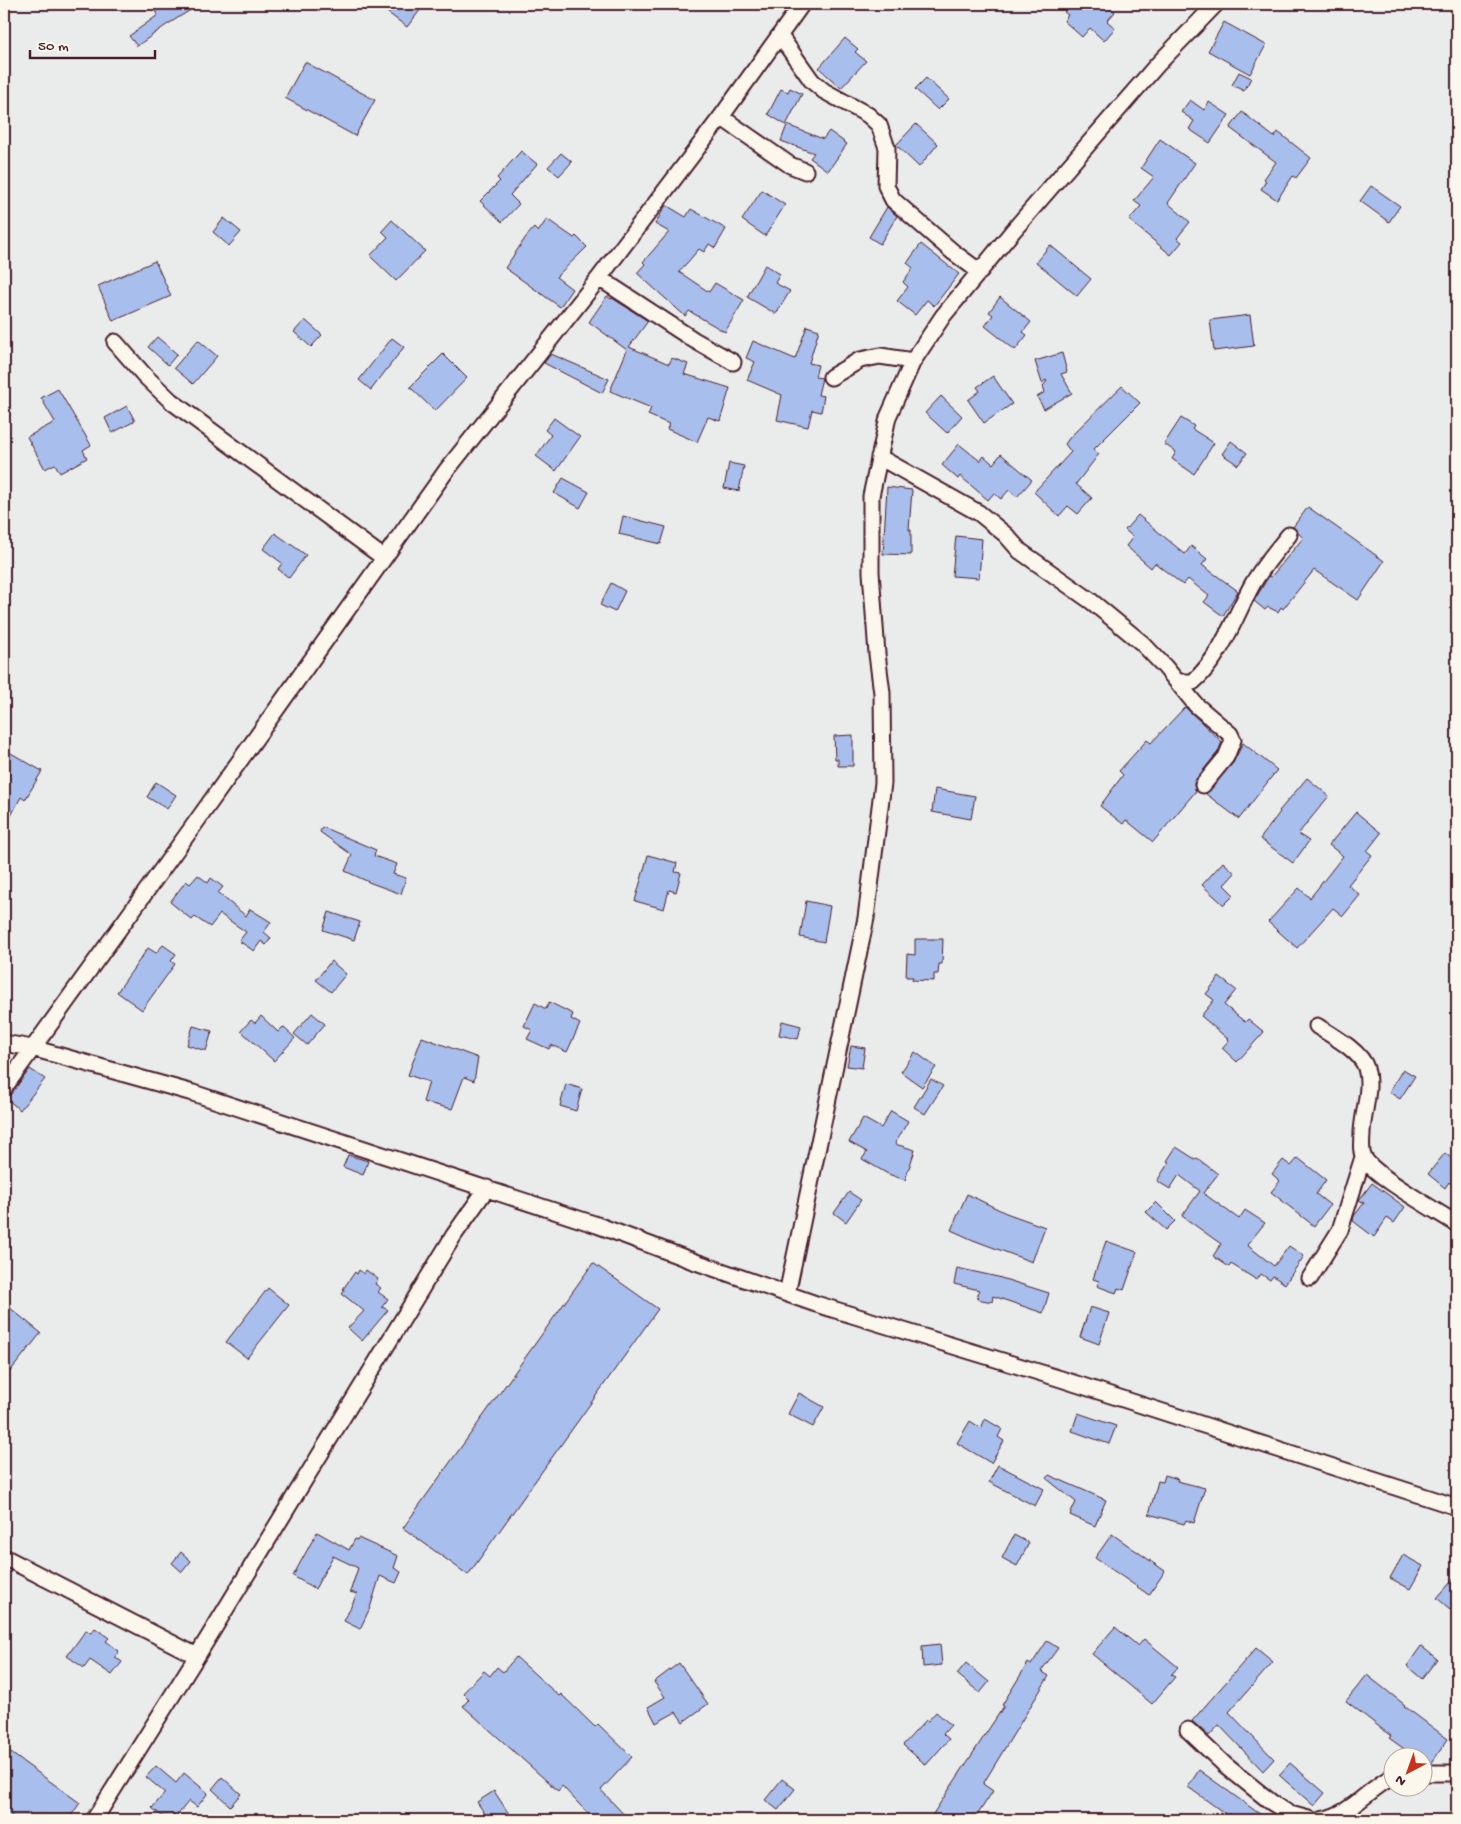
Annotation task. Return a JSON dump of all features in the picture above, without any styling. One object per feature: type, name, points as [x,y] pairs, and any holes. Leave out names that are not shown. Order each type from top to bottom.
[{"type":"street","points":[[4,1088],[195,824],[446,471],[599,278],[721,117],[802,4]]},
{"type":"street","points":[[787,1294],[866,918],[883,783],[882,693],[871,572],[871,496],[888,417],[912,361],[943,316],[1151,72],[1216,4]]},
{"type":"street","points":[[780,36],[812,81],[824,91],[868,115],[878,125],[886,148],[886,186],[893,200],[953,252],[980,272]]},
{"type":"street","points":[[721,117],[790,165],[805,171]]},
{"type":"street","points":[[599,278],[686,335],[733,362]]},
{"type":"street","points":[[115,342],[145,376],[171,401],[384,558]]},
{"type":"street","points":[[831,377],[860,360],[880,356],[912,361]]},
{"type":"street","points":[[879,458],[979,513],[1006,535],[1020,551],[1092,601],[1142,643],[1196,705],[1230,734],[1233,740],[1226,757],[1203,785]]},
{"type":"street","points":[[1177,682],[1193,682],[1213,661],[1253,583],[1269,559],[1289,535]]},
{"type":"street","points":[[1310,1278],[1340,1230],[1363,1157],[1361,1144],[1368,1088],[1366,1067],[1363,1061],[1344,1043],[1317,1026]]},
{"type":"street","points":[[4,1043],[32,1048],[193,1093],[488,1188],[597,1225],[787,1294],[1071,1382],[1457,1506]]},
{"type":"street","points":[[1363,1157],[1374,1170],[1457,1224]]},
{"type":"street","points":[[94,1820],[197,1656],[454,1235],[488,1188]]},
{"type":"street","points":[[4,1556],[197,1656]]},
{"type":"street","points":[[1188,1730],[1225,1766],[1271,1802],[1290,1814],[1312,1820]]},
{"type":"street","points":[[1434,1773],[1457,1773]]},
{"type":"street","points":[[1321,1820],[1336,1817],[1384,1781]]},
{"type":"building","points":[[166,4],[200,4],[137,46],[129,36],[158,15],[155,11]]},
{"type":"building","points":[[376,4],[414,4],[421,9],[407,27]]},
{"type":"building","points":[[1071,4],[1105,4],[1115,12],[1107,21],[1115,28],[1104,41],[1090,28],[1082,37],[1064,21],[1068,15],[1064,12]]},
{"type":"building","points":[[1224,22],[1266,45],[1250,74],[1208,51]]},
{"type":"building","points":[[845,38],[858,49],[855,52],[866,61],[841,88],[819,68]]},
{"type":"building","points":[[305,62],[375,100],[355,136],[285,98]]},
{"type":"building","points":[[1239,72],[1251,78],[1244,91],[1232,85]]},
{"type":"building","points":[[926,78],[949,99],[938,110],[915,89]]},
{"type":"building","points":[[790,88],[802,94],[786,125],[768,114],[781,89],[788,92]]},
{"type":"building","points":[[1190,100],[1204,110],[1209,102],[1229,115],[1210,143],[1189,129],[1194,121],[1181,112]]},
{"type":"building","points":[[1242,112],[1274,137],[1278,132],[1311,158],[1296,178],[1293,176],[1277,200],[1261,189],[1266,181],[1264,179],[1276,162],[1230,128]]},
{"type":"building","points":[[916,124],[938,144],[919,167],[896,145]]},
{"type":"building","points":[[787,125],[823,139],[829,131],[847,144],[828,171],[810,158],[814,153],[781,141]]},
{"type":"building","points":[[1160,139],[1195,163],[1168,203],[1190,222],[1177,238],[1182,242],[1171,255],[1129,220],[1141,206],[1134,201],[1154,177],[1141,168]]},
{"type":"building","points":[[521,151],[537,164],[510,195],[519,204],[502,222],[480,201],[500,181],[497,178]]},
{"type":"building","points":[[561,153],[572,162],[559,176],[548,167]]},
{"type":"building","points":[[1371,186],[1400,206],[1389,222],[1360,201]]},
{"type":"building","points":[[762,190],[785,205],[765,236],[742,220]]},
{"type":"building","points":[[666,205],[686,217],[691,209],[726,229],[715,248],[709,244],[704,252],[699,249],[679,272],[709,292],[715,283],[744,300],[725,332],[689,311],[685,316],[637,273],[645,264],[643,262],[669,232],[655,224]]},
{"type":"building","points":[[887,207],[897,216],[880,244],[869,237]]},
{"type":"building","points":[[224,218],[241,232],[229,246],[213,232]]},
{"type":"building","points":[[547,219],[574,238],[576,236],[587,247],[556,277],[572,289],[560,307],[505,268],[526,237],[534,228],[538,232]]},
{"type":"building","points":[[392,220],[425,251],[396,281],[370,256],[388,237],[382,231]]},
{"type":"building","points":[[921,244],[959,274],[934,306],[927,300],[915,315],[897,301],[908,287],[903,282],[913,268],[907,263]]},
{"type":"building","points":[[1050,245],[1091,279],[1077,296],[1036,262]]},
{"type":"building","points":[[155,261],[171,296],[113,321],[98,286]]},
{"type":"building","points":[[765,265],[780,274],[775,283],[790,291],[776,314],[747,297]]},
{"type":"building","points":[[607,296],[648,321],[629,347],[669,364],[672,358],[688,364],[684,374],[730,388],[720,421],[708,417],[697,442],[667,429],[669,424],[648,415],[651,408],[610,391],[627,350],[589,322]]},
{"type":"building","points":[[1000,297],[1031,322],[1023,332],[1027,335],[1015,350],[985,326],[993,315],[989,312]]},
{"type":"building","points":[[1250,315],[1254,346],[1214,351],[1210,320]]},
{"type":"building","points":[[305,320],[322,335],[311,347],[294,332]]},
{"type":"building","points":[[807,326],[819,330],[809,363],[818,365],[815,377],[822,378],[818,395],[824,396],[821,412],[812,410],[808,427],[777,420],[782,395],[747,380],[755,362],[746,358],[753,341],[795,359]]},
{"type":"building","points":[[157,337],[177,354],[168,365],[148,347]]},
{"type":"building","points":[[392,338],[404,347],[371,390],[359,380]]},
{"type":"building","points":[[198,340],[217,356],[193,384],[174,368]]},
{"type":"building","points":[[1062,353],[1067,372],[1061,374],[1072,393],[1044,409],[1037,397],[1045,392],[1043,386],[1047,381],[1042,383],[1035,361]]},
{"type":"building","points":[[443,354],[467,378],[435,411],[410,387]]},
{"type":"building","points":[[551,354],[609,379],[602,393],[544,363]]},
{"type":"building","points":[[993,376],[1012,404],[984,423],[968,400],[980,391],[977,387]]},
{"type":"building","points":[[1122,386],[1140,403],[1093,450],[1099,454],[1076,484],[1092,498],[1078,514],[1068,506],[1059,516],[1034,492],[1071,452],[1065,444],[1070,437]]},
{"type":"building","points":[[58,389],[91,445],[83,450],[87,458],[60,473],[55,464],[45,469],[27,437],[55,422],[41,398]]},
{"type":"building","points":[[941,396],[962,416],[947,433],[925,413]]},
{"type":"building","points":[[127,406],[135,421],[112,433],[105,418]]},
{"type":"building","points":[[554,418],[580,437],[556,471],[536,456],[551,435],[545,430]]},
{"type":"building","points":[[1181,418],[1194,426],[1192,429],[1214,443],[1194,474],[1172,459],[1176,452],[1164,444]]},
{"type":"building","points":[[1231,441],[1247,453],[1238,465],[1222,454]]},
{"type":"building","points":[[959,444],[980,461],[984,456],[993,464],[1001,454],[1032,480],[1017,497],[1009,490],[1001,499],[994,493],[988,500],[960,476],[958,479],[942,465]]},
{"type":"building","points":[[729,463],[744,466],[739,491],[724,488]]},
{"type":"building","points":[[563,478],[589,492],[580,508],[554,493]]},
{"type":"building","points":[[887,487],[912,490],[909,530],[911,530],[911,555],[883,554]]},
{"type":"building","points":[[1308,507],[1384,561],[1358,600],[1314,570],[1283,609],[1281,607],[1278,612],[1268,607],[1265,610],[1254,601],[1269,576],[1271,577],[1303,538],[1293,527]]},
{"type":"building","points":[[1138,515],[1185,554],[1191,546],[1207,559],[1202,565],[1238,591],[1223,616],[1204,602],[1209,596],[1188,579],[1183,585],[1155,563],[1151,568],[1126,546],[1133,537],[1125,530]]},
{"type":"building","points":[[623,516],[666,527],[661,544],[619,534]]},
{"type":"building","points":[[275,533],[306,555],[289,578],[278,569],[282,563],[263,549]]},
{"type":"building","points":[[956,536],[982,539],[979,578],[952,576]]},
{"type":"building","points":[[611,583],[625,591],[615,612],[600,605]]},
{"type":"building","points":[[1185,707],[1222,742],[1218,752],[1196,779],[1194,784],[1196,791],[1153,842],[1126,820],[1123,824],[1100,806],[1123,775],[1119,771],[1147,740],[1151,743]]},
{"type":"building","points":[[853,735],[853,766],[838,766],[838,759],[835,759],[834,736]]},
{"type":"building","points":[[1243,743],[1277,770],[1239,819],[1206,794],[1233,763]]},
{"type":"building","points":[[4,749],[42,771],[25,800],[21,797],[4,829]]},
{"type":"building","points":[[1307,778],[1329,796],[1298,834],[1309,841],[1293,863],[1260,839],[1279,811]]},
{"type":"building","points":[[156,782],[176,795],[167,809],[147,797]]},
{"type":"building","points":[[935,789],[975,796],[971,819],[932,812]]},
{"type":"building","points":[[1356,812],[1381,833],[1367,851],[1372,855],[1348,885],[1360,895],[1343,916],[1333,908],[1297,948],[1268,922],[1299,888],[1310,898],[1343,856],[1329,845]]},
{"type":"building","points":[[322,827],[376,850],[374,856],[397,864],[393,874],[406,878],[401,894],[345,871],[352,855],[320,832]]},
{"type":"building","points":[[648,855],[677,863],[675,872],[681,873],[676,892],[669,890],[664,909],[635,901]]},
{"type":"building","points":[[1223,862],[1235,873],[1224,885],[1234,895],[1224,905],[1202,885]]},
{"type":"building","points":[[198,875],[208,883],[211,878],[223,887],[218,893],[246,916],[250,909],[271,922],[264,932],[271,938],[266,945],[261,941],[254,951],[239,941],[246,932],[220,914],[210,927],[195,917],[192,920],[170,902],[186,881],[190,884]]},
{"type":"building","points":[[806,901],[830,906],[824,942],[800,937]]},
{"type":"building","points":[[329,912],[360,922],[354,940],[323,930]]},
{"type":"building","points":[[915,939],[943,939],[942,964],[939,964],[938,974],[934,974],[934,981],[912,980],[913,977],[906,977],[907,954],[915,955]]},
{"type":"building","points":[[163,945],[176,954],[171,961],[175,964],[142,1010],[117,992],[148,948],[156,953]]},
{"type":"building","points":[[331,961],[346,974],[331,992],[316,980]]},
{"type":"building","points":[[1219,977],[1236,990],[1224,1005],[1245,1022],[1248,1019],[1264,1032],[1237,1062],[1222,1048],[1229,1040],[1201,1016],[1214,1000],[1206,994]]},
{"type":"building","points":[[549,1002],[573,1014],[571,1019],[580,1024],[567,1052],[551,1045],[549,1049],[527,1039],[532,1030],[524,1026],[535,1003],[546,1009]]},
{"type":"building","points":[[312,1013],[325,1024],[307,1045],[294,1034]]},
{"type":"building","points":[[261,1016],[278,1032],[283,1027],[295,1038],[274,1061],[241,1031],[251,1020],[255,1023]]},
{"type":"building","points":[[782,1021],[801,1026],[798,1039],[779,1035]]},
{"type":"building","points":[[193,1026],[212,1031],[206,1051],[187,1045]]},
{"type":"building","points":[[422,1037],[478,1058],[474,1081],[464,1077],[452,1109],[423,1102],[429,1082],[408,1075]]},
{"type":"building","points":[[851,1046],[865,1048],[862,1068],[847,1066]]},
{"type":"building","points":[[915,1052],[936,1067],[922,1087],[901,1072]]},
{"type":"building","points":[[30,1069],[45,1079],[20,1110],[7,1099]]},
{"type":"building","points":[[1403,1069],[1415,1076],[1400,1099],[1389,1092]]},
{"type":"building","points":[[931,1079],[943,1086],[925,1114],[914,1107]]},
{"type":"building","points":[[566,1084],[582,1089],[576,1111],[560,1106]]},
{"type":"building","points":[[891,1111],[908,1121],[895,1144],[915,1150],[905,1180],[888,1174],[862,1159],[867,1152],[849,1142],[863,1118],[881,1128]]},
{"type":"building","points":[[1176,1147],[1195,1159],[1197,1158],[1218,1174],[1203,1193],[1239,1219],[1245,1210],[1265,1223],[1247,1245],[1274,1266],[1289,1246],[1304,1256],[1285,1284],[1273,1276],[1270,1280],[1261,1274],[1257,1280],[1231,1264],[1229,1267],[1213,1256],[1221,1244],[1182,1216],[1200,1191],[1179,1175],[1170,1189],[1157,1181]]},
{"type":"building","points":[[1445,1153],[1457,1163],[1457,1189],[1449,1182],[1445,1188],[1428,1174]]},
{"type":"building","points":[[348,1155],[368,1161],[363,1175],[343,1167]]},
{"type":"building","points":[[1298,1158],[1326,1180],[1316,1194],[1330,1205],[1314,1226],[1271,1192],[1280,1181],[1272,1174],[1283,1160],[1291,1166]]},
{"type":"building","points":[[1372,1183],[1405,1207],[1394,1223],[1387,1218],[1374,1237],[1353,1221],[1354,1216],[1364,1203],[1359,1200]]},
{"type":"building","points":[[849,1192],[861,1200],[846,1222],[834,1213]]},
{"type":"building","points":[[967,1194],[1006,1213],[1045,1227],[1032,1262],[951,1230]]},
{"type":"building","points":[[1156,1202],[1175,1221],[1166,1230],[1146,1212]]},
{"type":"building","points":[[1106,1241],[1137,1252],[1124,1290],[1118,1288],[1116,1293],[1097,1286],[1099,1281],[1093,1279]]},
{"type":"building","points":[[593,1263],[658,1309],[468,1575],[403,1528]]},
{"type":"building","points":[[957,1268],[998,1277],[1049,1293],[1043,1313],[993,1296],[992,1302],[977,1299],[979,1290],[954,1284]]},
{"type":"building","points":[[359,1270],[364,1274],[366,1270],[378,1279],[375,1284],[381,1288],[378,1292],[388,1299],[382,1307],[388,1310],[362,1341],[348,1328],[364,1311],[342,1294],[345,1290],[343,1289],[355,1272],[357,1274]]},
{"type":"building","points":[[268,1288],[289,1305],[247,1358],[226,1342]]},
{"type":"building","points":[[4,1303],[41,1333],[4,1379]]},
{"type":"building","points":[[1090,1307],[1109,1313],[1099,1344],[1080,1337]]},
{"type":"building","points":[[799,1393],[824,1407],[813,1427],[788,1414]]},
{"type":"building","points":[[1078,1413],[1116,1426],[1109,1444],[1072,1431]]},
{"type":"building","points":[[985,1419],[1002,1429],[998,1437],[1004,1441],[991,1463],[957,1443],[970,1421],[981,1428]]},
{"type":"building","points":[[998,1465],[1044,1489],[1035,1506],[989,1482]]},
{"type":"building","points":[[1049,1475],[1106,1500],[1095,1526],[1070,1515],[1076,1502],[1047,1479]]},
{"type":"building","points":[[1165,1475],[1178,1479],[1177,1481],[1205,1488],[1194,1523],[1186,1520],[1184,1524],[1149,1514],[1158,1481],[1163,1482]]},
{"type":"building","points":[[317,1532],[349,1550],[355,1539],[357,1540],[358,1538],[398,1556],[394,1568],[401,1572],[396,1583],[380,1576],[370,1608],[360,1629],[344,1621],[357,1594],[350,1592],[358,1568],[333,1556],[315,1589],[293,1576]]},
{"type":"building","points":[[1112,1534],[1165,1571],[1149,1595],[1095,1558]]},
{"type":"building","points":[[1014,1535],[1029,1543],[1017,1566],[1002,1558]]},
{"type":"building","points":[[181,1552],[191,1561],[182,1572],[172,1563]]},
{"type":"building","points":[[1403,1555],[1423,1566],[1410,1589],[1390,1578]]},
{"type":"building","points":[[1457,1575],[1457,1615],[1437,1598]]},
{"type":"building","points":[[1115,1627],[1138,1646],[1144,1639],[1178,1667],[1171,1675],[1175,1677],[1152,1704],[1092,1654]]},
{"type":"building","points":[[95,1628],[109,1638],[106,1641],[119,1651],[115,1657],[122,1662],[112,1675],[90,1660],[84,1668],[67,1656],[86,1630],[91,1633]]},
{"type":"building","points":[[1047,1641],[1058,1648],[1041,1671],[1049,1676],[983,1784],[993,1791],[974,1820],[929,1820],[1004,1706],[1002,1705],[1028,1663],[1031,1665]]},
{"type":"building","points":[[940,1644],[942,1665],[923,1667],[922,1646]]},
{"type":"building","points":[[1421,1646],[1437,1659],[1422,1679],[1407,1666]]},
{"type":"building","points":[[1256,1648],[1273,1662],[1229,1712],[1274,1759],[1263,1771],[1219,1725],[1209,1736],[1192,1721]]},
{"type":"building","points":[[516,1657],[559,1696],[561,1694],[595,1727],[598,1724],[632,1757],[601,1790],[629,1820],[594,1820],[562,1786],[558,1791],[463,1706],[469,1699],[463,1693],[484,1671],[490,1676],[497,1667],[503,1672]]},
{"type":"building","points":[[679,1663],[708,1704],[683,1722],[676,1712],[656,1723],[648,1707],[665,1697],[654,1682]]},
{"type":"building","points":[[966,1663],[989,1682],[980,1693],[957,1674]]},
{"type":"building","points":[[1367,1675],[1448,1739],[1434,1760],[1434,1746],[1400,1746],[1389,1738],[1391,1736],[1346,1701]]},
{"type":"building","points":[[936,1712],[951,1725],[943,1734],[949,1739],[926,1765],[903,1745]]},
{"type":"building","points":[[4,1748],[80,1803],[68,1820],[17,1820],[4,1810]]},
{"type":"building","points":[[1290,1763],[1325,1793],[1314,1806],[1279,1775]]},
{"type":"building","points":[[156,1766],[176,1783],[184,1773],[208,1793],[197,1807],[189,1801],[173,1820],[167,1820],[152,1808],[165,1793],[146,1777]]},
{"type":"building","points":[[1199,1770],[1268,1820],[1234,1820],[1188,1787]]},
{"type":"building","points":[[222,1777],[241,1794],[230,1806],[212,1789]]},
{"type":"building","points":[[782,1779],[795,1789],[778,1810],[765,1800]]},
{"type":"building","points":[[494,1791],[513,1820],[489,1820],[477,1802]]}]
